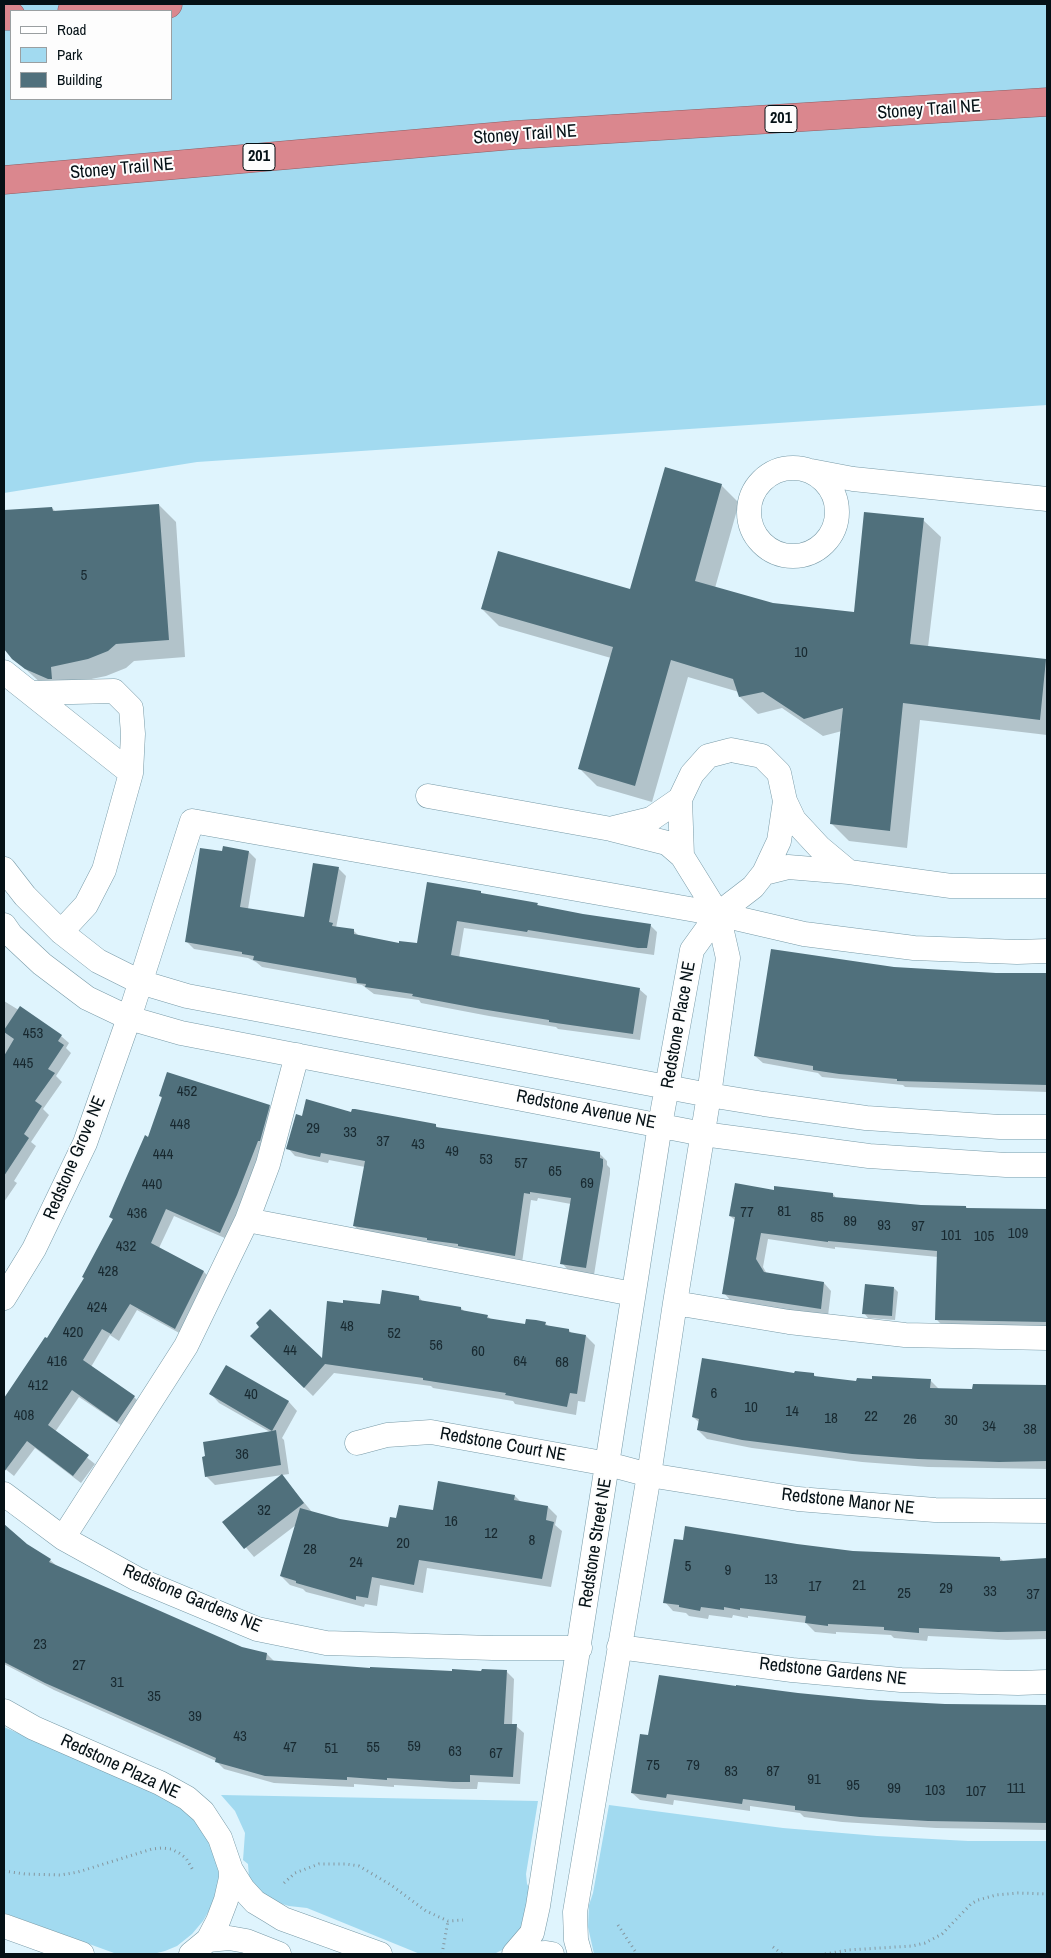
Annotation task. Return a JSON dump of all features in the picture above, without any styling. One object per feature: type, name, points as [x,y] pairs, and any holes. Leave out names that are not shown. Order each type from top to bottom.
[{"type":"highway","points":[[86,10],[168,4]]},
{"type":"highway","name":"Stoney Trail NE","points":[[4,180],[514,135],[1047,102]]},
{"type":"street","points":[[810,471],[822,479],[831,490],[836,504],[837,519],[832,532],[823,544],[811,552],[797,556],[782,555],[769,550],[758,540],[751,527],[748,513],[750,498],[757,485],[768,475],[781,469],[796,467],[810,471],[870,480],[1047,499]]},
{"type":"street","points":[[836,504],[845,494],[870,480]]},
{"type":"street","points":[[4,672],[131,773]]},
{"type":"street","points":[[31,693],[114,691],[131,708],[133,734],[131,773],[104,870],[86,905],[61,932]]},
{"type":"street","points":[[682,856],[680,799],[692,774],[708,756],[732,750],[762,756],[779,773],[785,801],[794,820],[819,847],[849,872]]},
{"type":"street","points":[[428,796],[611,829],[667,843],[682,856],[718,914],[804,934],[914,948],[1018,952],[1047,951]]},
{"type":"street","points":[[611,829],[651,819],[680,799]]},
{"type":"street","points":[[718,914],[753,887],[764,873],[780,841],[785,801]]},
{"type":"street","name":"Redstone Grove NE","points":[[4,1298],[34,1249],[85,1143],[129,1018],[192,820],[718,914]]},
{"type":"street","points":[[764,873],[788,867],[849,872],[951,886],[1047,886]]},
{"type":"street","name":"Redstone Avenue NE","points":[[4,869],[25,896],[61,932],[98,961],[140,982],[187,996],[709,1095],[866,1118],[1000,1127],[1047,1127]]},
{"type":"street","name":"Redstone Place NE","points":[[660,1125],[692,950],[718,914]]},
{"type":"street","name":"Redstone Place NE","points":[[703,1134],[728,958],[718,914]]},
{"type":"street","name":"Redstone Avenue NE","points":[[4,925],[11,935],[42,964],[87,998],[129,1018],[181,1033],[703,1134],[869,1156],[1006,1165],[1047,1165]]},
{"type":"street","points":[[63,1538],[186,1346],[247,1220],[268,1164],[297,1055]]},
{"type":"street","name":"Redstone Street NE","points":[[514,1954],[532,1933],[538,1906],[580,1648],[660,1125]]},
{"type":"street","points":[[580,1954],[576,1940],[575,1912],[649,1475],[703,1134]]},
{"type":"street","points":[[247,1220],[633,1294]]},
{"type":"street","points":[[675,1303],[788,1322],[905,1335],[1020,1339],[1047,1338]]},
{"type":"street","name":"Redstone Court NE","points":[[357,1442],[387,1435],[431,1432],[608,1464],[649,1475]]},
{"type":"street","name":"Redstone Manor NE","points":[[649,1475],[798,1499],[935,1510],[1047,1511]]},
{"type":"street","name":"Redstone Gardens NE","points":[[4,1494],[63,1538],[137,1579],[257,1629],[326,1643],[493,1648],[580,1648]]},
{"type":"street","name":"Redstone Gardens NE","points":[[619,1647],[792,1670],[901,1680],[1047,1682]]},
{"type":"street","name":"Redstone Plaza NE","points":[[4,1711],[34,1728],[160,1783],[187,1798],[203,1812],[220,1838],[231,1870],[243,1889],[255,1902],[283,1919],[380,1954]]},
{"type":"street","name":"Redstone Plaza NE","points":[[199,1947],[218,1921],[226,1900],[231,1870]]},
{"type":"street","points":[[4,1926],[82,1954]]},
{"type":"street","name":"Redstone Plaza NE","points":[[199,1947],[228,1938],[246,1941],[279,1954]]},
{"type":"street","points":[[526,1954],[552,1954]]},
{"type":"path","points":[[4,1871],[25,1874],[61,1875],[78,1872],[152,1849],[162,1848],[171,1849],[186,1858],[194,1872]]},
{"type":"path","points":[[284,1882],[295,1873],[319,1864],[359,1866],[391,1885],[426,1911],[448,1921],[463,1920]]},
{"type":"path","points":[[825,1954],[848,1950],[925,1944],[942,1934],[971,1904],[978,1900],[996,1895],[1018,1893],[1047,1894]]},
{"type":"path","points":[[442,1954],[448,1921]]},
{"type":"path","points":[[618,1925],[637,1954]]},
{"type":"path","points":[[773,1948],[782,1954]]},
{"type":"green space","points":[[4,4],[1047,4],[1047,405],[197,462],[4,493]]},
{"type":"green space","points":[[4,1727],[179,1803],[198,1819],[218,1859],[219,1882],[214,1902],[203,1921],[192,1934],[177,1946],[153,1954],[114,1953],[4,1913]]},
{"type":"green space","points":[[221,1795],[538,1801],[526,1874],[527,1884],[533,1893],[522,1927],[502,1950],[494,1954],[420,1954],[307,1908],[289,1906],[272,1901],[260,1893],[249,1878],[248,1864],[243,1860],[245,1833],[235,1811]]},
{"type":"green space","points":[[609,1805],[783,1828],[877,1836],[968,1841],[1047,1841],[1047,1954],[594,1954],[588,1927],[589,1905],[593,1893]]},
{"type":"building","points":[[665,467],[722,484],[695,581],[773,603],[854,612],[864,512],[924,518],[910,644],[1046,659],[1040,720],[903,703],[890,831],[830,824],[843,708],[804,719],[763,692],[739,697],[733,679],[671,660],[635,786],[578,769],[613,647],[481,609],[498,551],[630,589]]},
{"type":"building","points":[[159,504],[169,640],[116,644],[108,651],[88,659],[51,667],[52,679],[25,669],[12,659],[4,649],[4,510],[52,507],[53,511]]},
{"type":"building","points":[[223,846],[249,851],[240,907],[304,917],[313,863],[339,867],[329,922],[333,923],[332,926],[354,929],[354,934],[399,943],[399,941],[417,943],[427,882],[481,891],[481,893],[538,903],[537,905],[583,914],[651,924],[647,948],[638,948],[528,930],[527,932],[457,921],[451,955],[640,988],[633,1034],[549,1022],[549,1020],[412,996],[413,994],[365,987],[366,984],[357,983],[356,978],[253,960],[254,956],[242,954],[242,952],[185,942],[200,848],[222,851]]},
{"type":"building","points":[[771,949],[894,967],[996,973],[1046,973],[1047,1085],[897,1081],[897,1079],[813,1070],[813,1066],[754,1056]]},
{"type":"building","points":[[20,1006],[62,1035],[58,1041],[64,1045],[48,1069],[55,1073],[35,1101],[42,1106],[24,1134],[29,1138],[4,1176],[4,1056],[14,1039],[4,1030]]},
{"type":"building","points":[[167,1072],[270,1105],[260,1141],[258,1141],[220,1233],[166,1209],[151,1243],[204,1271],[175,1329],[130,1304],[111,1334],[102,1329],[83,1360],[135,1396],[117,1422],[72,1390],[48,1425],[89,1455],[73,1476],[27,1441],[4,1472],[4,1398],[45,1337],[47,1338],[84,1278],[82,1277],[113,1219],[109,1217],[145,1135],[148,1137],[162,1097],[159,1096]]},
{"type":"building","points":[[306,1099],[351,1112],[352,1109],[355,1109],[436,1124],[436,1127],[600,1152],[603,1166],[586,1268],[560,1264],[571,1198],[530,1192],[530,1194],[524,1193],[515,1256],[458,1246],[458,1244],[427,1240],[427,1238],[353,1226],[365,1161],[321,1153],[320,1157],[286,1149],[296,1114],[302,1116]]},
{"type":"building","points":[[735,1183],[774,1190],[774,1186],[833,1193],[833,1197],[921,1205],[966,1206],[966,1208],[1047,1209],[1047,1322],[935,1320],[937,1251],[828,1242],[761,1233],[756,1259],[764,1272],[824,1282],[821,1309],[722,1294],[735,1217],[729,1216]]},
{"type":"building","points":[[865,1284],[894,1287],[892,1316],[862,1314]]},
{"type":"building","points":[[382,1290],[419,1296],[419,1300],[461,1307],[461,1310],[488,1315],[487,1318],[525,1324],[526,1319],[536,1320],[546,1322],[545,1325],[569,1329],[569,1332],[586,1335],[577,1394],[570,1393],[567,1407],[505,1395],[506,1393],[423,1380],[423,1378],[325,1364],[304,1388],[250,1336],[259,1327],[256,1323],[270,1309],[322,1358],[327,1301],[343,1303],[343,1300],[380,1304]]},
{"type":"building","points":[[702,1358],[794,1373],[795,1371],[814,1373],[814,1376],[856,1381],[857,1378],[872,1379],[872,1376],[931,1379],[930,1388],[972,1389],[973,1384],[1047,1385],[1047,1461],[999,1462],[852,1454],[742,1440],[697,1430],[699,1419],[692,1417]]},
{"type":"building","points":[[226,1365],[289,1401],[272,1431],[209,1394]]},
{"type":"building","points":[[276,1430],[281,1465],[205,1477],[202,1457],[205,1456],[203,1442]]},
{"type":"building","points":[[282,1474],[304,1503],[244,1549],[222,1522]]},
{"type":"building","points":[[438,1481],[515,1495],[514,1500],[548,1506],[546,1520],[554,1522],[542,1579],[419,1560],[414,1585],[372,1577],[368,1598],[356,1596],[356,1600],[296,1583],[296,1581],[280,1576],[300,1508],[340,1519],[388,1527],[390,1517],[396,1518],[399,1505],[433,1510]]},
{"type":"building","points":[[4,1524],[27,1544],[51,1559],[49,1562],[242,1647],[267,1653],[266,1660],[370,1668],[452,1671],[452,1669],[507,1670],[504,1724],[517,1724],[513,1777],[470,1775],[470,1782],[453,1782],[387,1778],[387,1780],[347,1777],[347,1780],[265,1776],[215,1762],[216,1758],[45,1683],[4,1662]]},
{"type":"building","points":[[685,1526],[853,1551],[1000,1557],[1000,1561],[1047,1558],[1047,1631],[998,1632],[919,1628],[919,1633],[884,1630],[884,1627],[828,1624],[828,1626],[805,1623],[806,1616],[740,1608],[740,1610],[724,1607],[724,1610],[701,1607],[700,1611],[663,1603],[674,1539],[683,1540]]},
{"type":"building","points":[[659,1675],[736,1686],[869,1700],[945,1704],[1047,1705],[1047,1823],[928,1821],[860,1817],[795,1810],[795,1806],[743,1799],[742,1804],[667,1794],[666,1798],[631,1793],[640,1734],[648,1735]]}]
